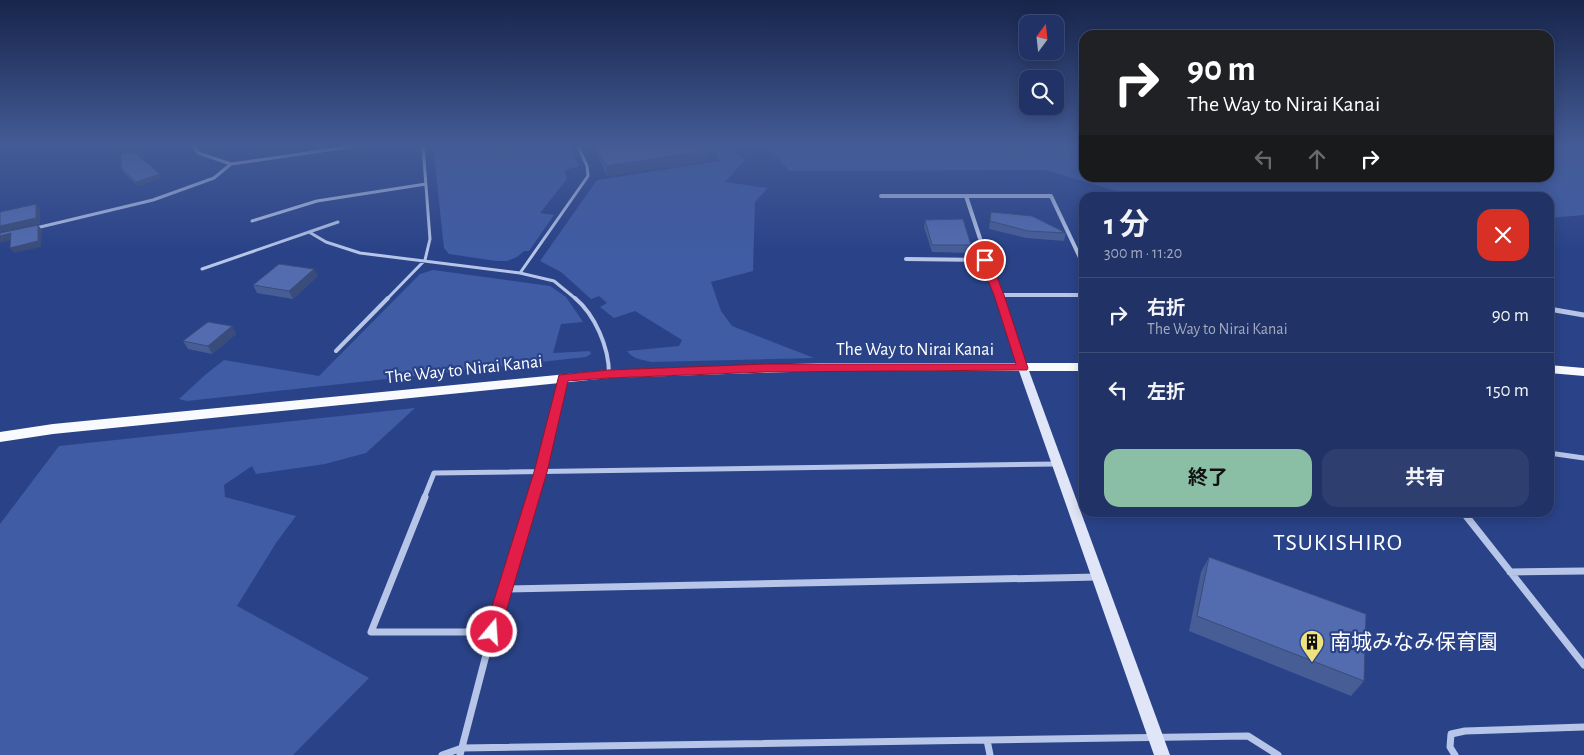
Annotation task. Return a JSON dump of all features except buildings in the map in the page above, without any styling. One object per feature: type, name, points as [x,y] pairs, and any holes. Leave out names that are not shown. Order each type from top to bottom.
[{"type":"main road","name":"The Way to Nirai Kanai","points":[[0,437],[53,429],[609,374],[809,367],[1079,367]]},
{"type":"main road","points":[[1554,369],[1584,372]]},
{"type":"street","points":[[881,196],[1051,196],[1079,255]]},
{"type":"street","points":[[966,196],[985,260],[1162,755]]},
{"type":"street","points":[[906,259],[985,260]]},
{"type":"street","points":[[999,295],[1079,294]]},
{"type":"street","points":[[1554,310],[1584,315]]},
{"type":"street","points":[[461,752],[492,632],[541,472],[564,378]]},
{"type":"street","points":[[1554,454],[1584,458]]},
{"type":"street","points":[[492,632],[371,632],[434,473],[1057,464]]},
{"type":"street","points":[[1467,517],[1584,666]]},
{"type":"street","points":[[1510,572],[1584,570]]},
{"type":"street","points":[[506,589],[1098,577]]},
{"type":"street","points":[[1455,755],[1450,747],[1451,734],[1464,731],[1584,727]]},
{"type":"street","points":[[442,755],[461,752],[1248,736],[1278,755]]},
{"type":"street","points":[[987,740],[990,755]]},
{"type":"lane","points":[[30,229],[79,219],[153,200],[205,181]]},
{"type":"lane","points":[[520,273],[584,181]]},
{"type":"lane","points":[[252,220],[317,201],[426,184],[430,239],[425,260],[336,351]]},
{"type":"lane","points":[[202,269],[338,222]]},
{"type":"lane","points":[[309,232],[326,242],[352,251],[520,273],[554,281],[583,305],[605,345],[609,360],[609,374]]},
{"type":"shaded area","points":[[437,181],[565,181],[540,213],[554,215],[529,251],[524,251],[517,257],[507,261],[496,261],[449,254],[444,248]]},
{"type":"shaded area","points":[[596,181],[726,181],[768,188],[755,202],[753,271],[711,282],[721,311],[732,326],[814,358],[652,362],[638,359],[627,351],[679,346],[682,340],[635,311],[614,318],[600,307],[607,303],[599,296],[591,299],[561,272],[540,261]]},
{"type":"shaded area","points":[[1584,181],[1584,215],[1554,218],[1554,192],[1120,192],[1086,182]]},
{"type":"shaded area","points":[[433,270],[550,286],[566,297],[583,322],[561,324],[553,353],[590,351],[591,354],[586,357],[187,401],[179,399],[224,360],[319,376],[420,274]]},
{"type":"shaded area","points":[[415,408],[366,453],[325,464],[256,474],[252,466],[224,485],[225,497],[296,516],[276,543],[237,606],[369,678],[293,755],[0,755],[0,524],[59,446]]},
{"type":"place","name":"南城みなみ保育園","points":[[1312,663]]},
{"type":"district","name":"TSUKISHIRO","points":[[1338,543]]},
{"type":"route","points":[[492,632],[541,472],[564,378],[714,369],[819,367],[1023,368],[999,295],[985,260]]}]
